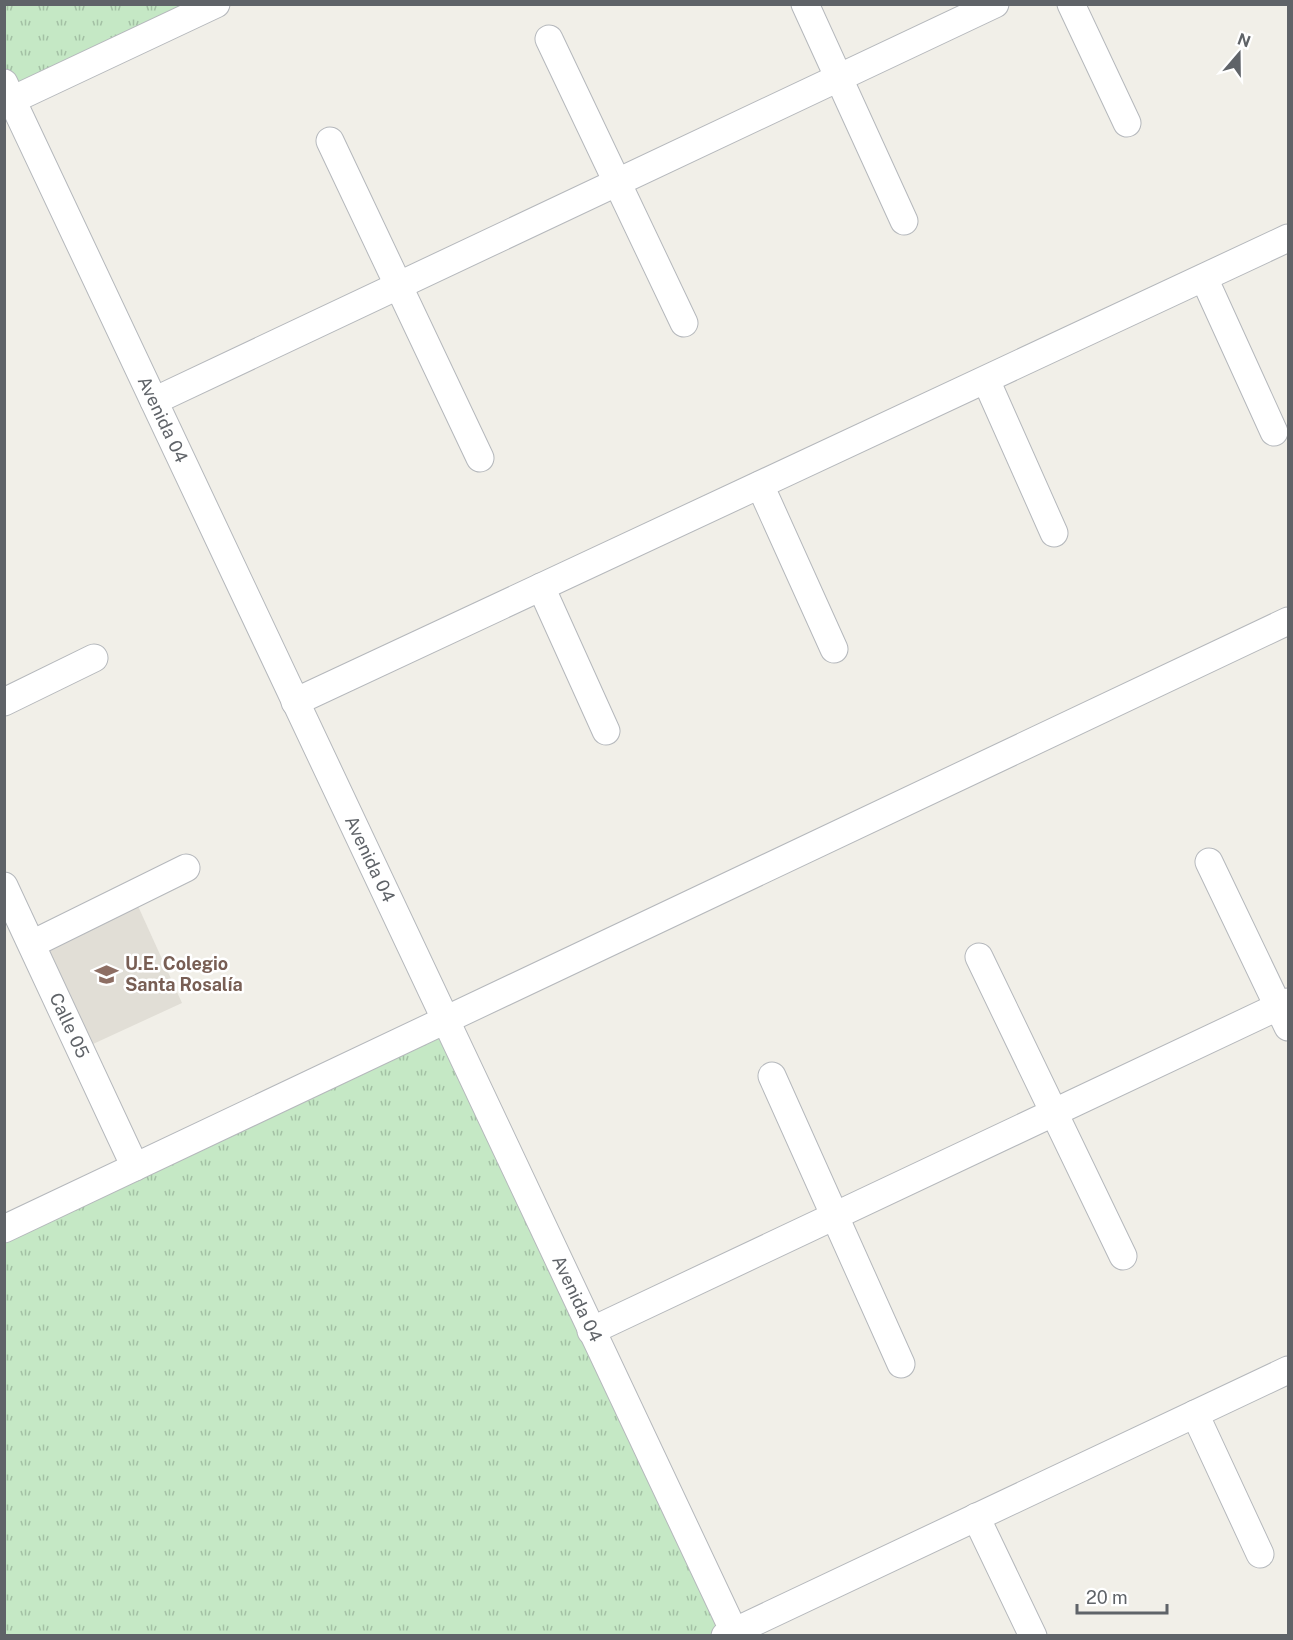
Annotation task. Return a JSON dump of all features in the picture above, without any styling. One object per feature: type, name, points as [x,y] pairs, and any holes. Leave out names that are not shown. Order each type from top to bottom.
[{"type":"street","points":[[8,92],[216,4]]},
{"type":"street","points":[[805,4],[904,221]]},
{"type":"street","points":[[154,401],[995,4]]},
{"type":"street","points":[[1071,4],[1127,123]]},
{"type":"street","points":[[549,39],[684,323]]},
{"type":"street","name":"Avenida 04","points":[[8,92],[732,1634]]},
{"type":"street","points":[[330,141],[480,458]]},
{"type":"street","points":[[295,702],[1288,238]]},
{"type":"street","points":[[1204,278],[1274,432]]},
{"type":"street","points":[[986,380],[1054,533]]},
{"type":"street","points":[[760,485],[834,649]]},
{"type":"street","points":[[541,587],[606,731]]},
{"type":"street","points":[[4,1229],[1288,621]]},
{"type":"street","points":[[4,702],[94,658]]},
{"type":"street","points":[[591,1331],[1054,1113],[1285,1012],[1209,862]]},
{"type":"street","points":[[32,944],[186,868]]},
{"type":"street","name":"Calle 05","points":[[4,886],[135,1167]]},
{"type":"street","points":[[979,957],[1123,1256]]},
{"type":"street","points":[[772,1076],[901,1364]]},
{"type":"street","points":[[732,1634],[976,1516],[1288,1370]]},
{"type":"street","points":[[1195,1414],[1260,1554]]},
{"type":"street","points":[[976,1516],[1033,1635]]},
{"type":"shaded area","name":"U.E. Colegio Santa Rosalía","points":[[133,895],[182,1003],[80,1050],[32,944]]},
{"type":"green space","points":[[4,5],[216,5],[12,100],[5,83]]},
{"type":"green space","points":[[446,1021],[725,1636],[5,1635],[4,1229]]},
{"type":"place","name":"U.E. Colegio Santa Rosalía","points":[[107,974]]}]
